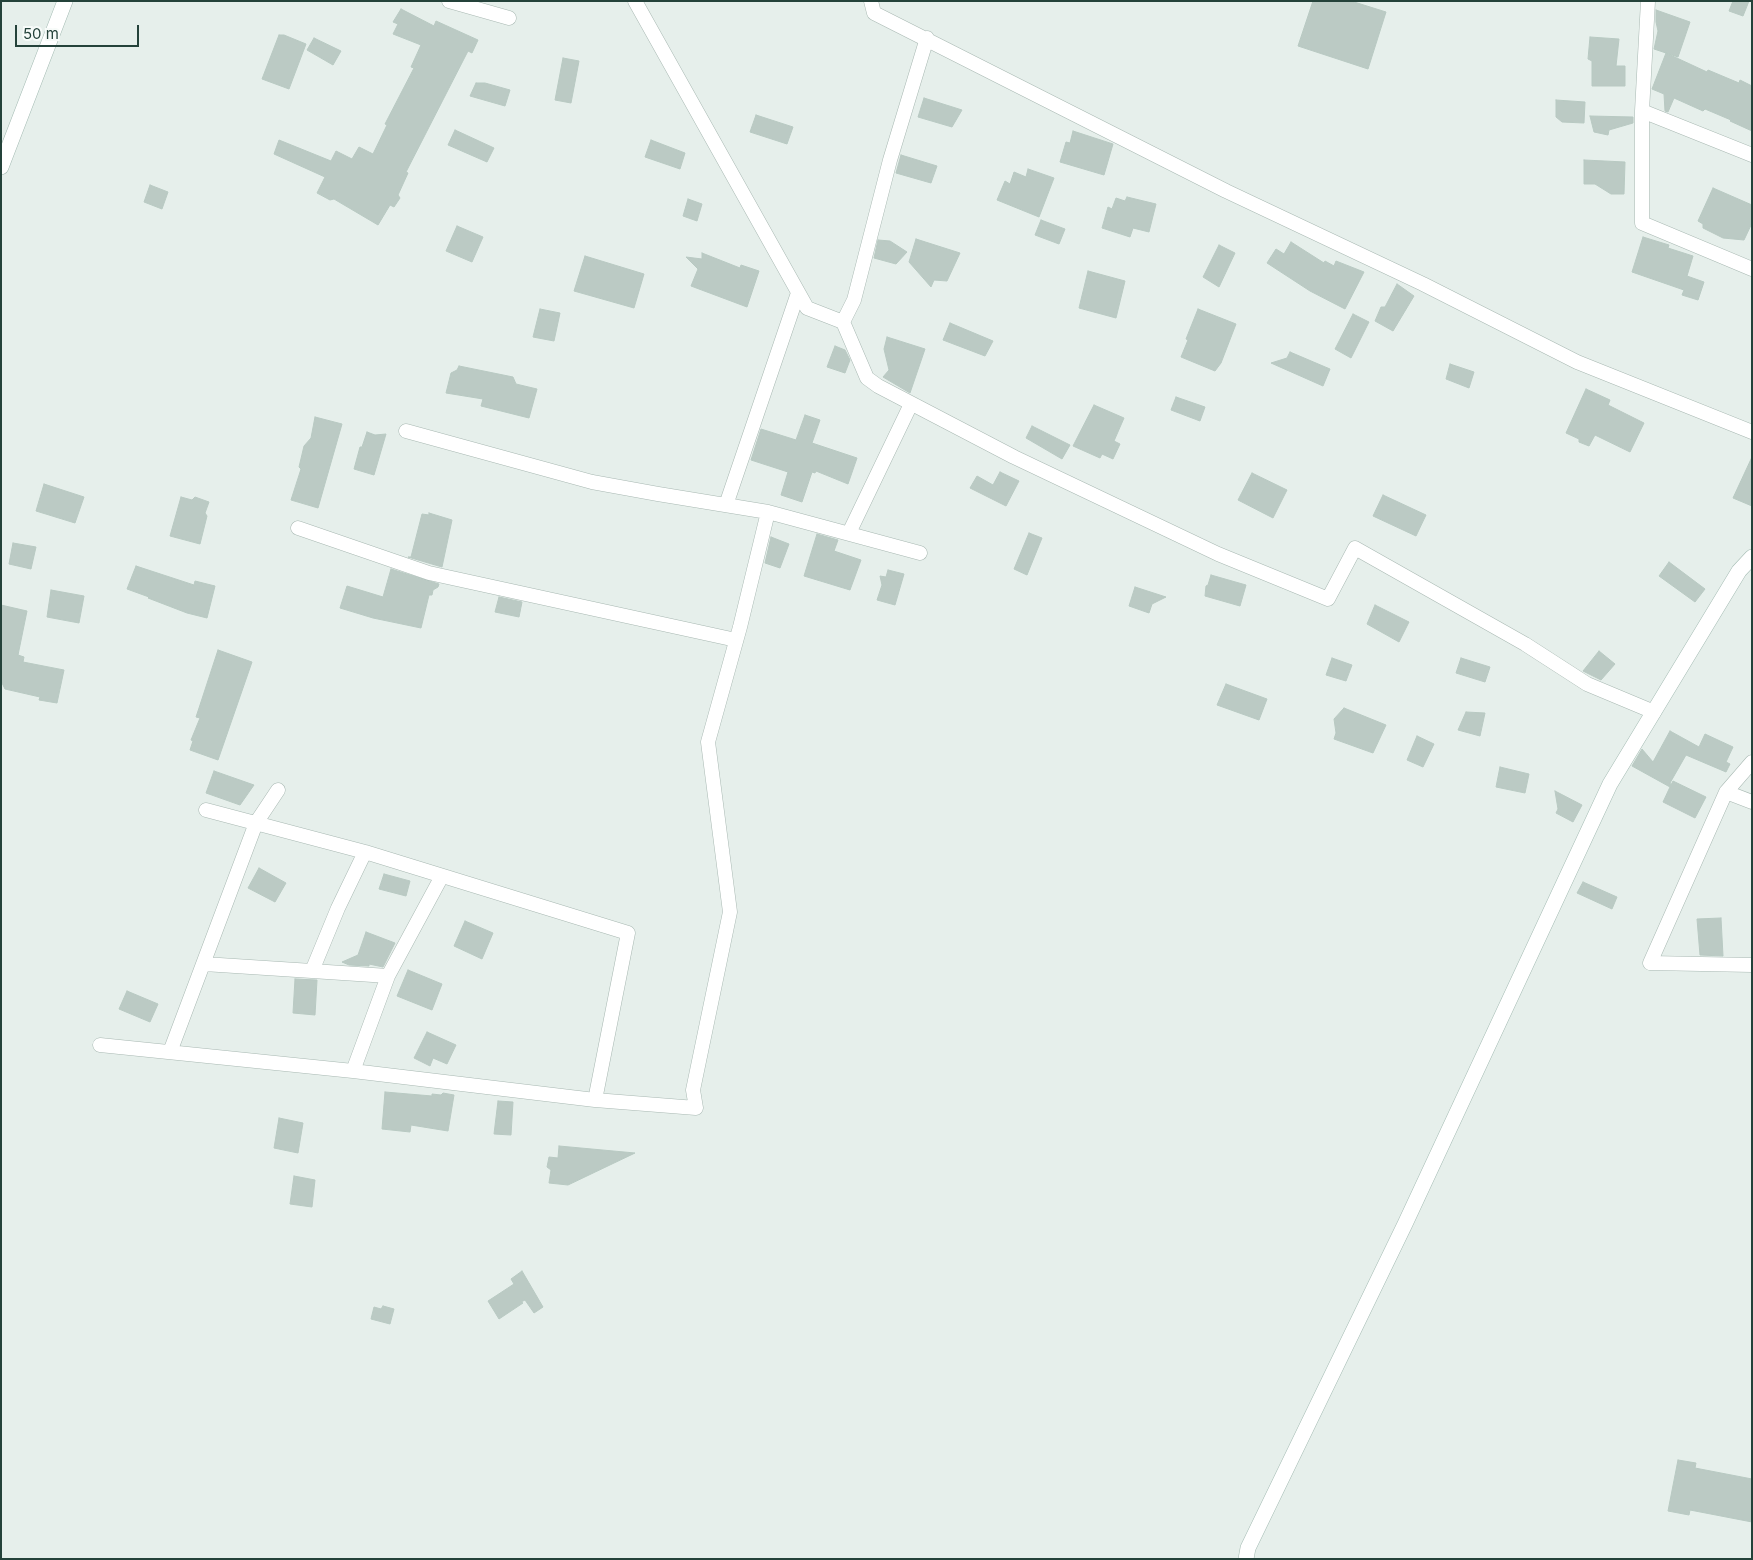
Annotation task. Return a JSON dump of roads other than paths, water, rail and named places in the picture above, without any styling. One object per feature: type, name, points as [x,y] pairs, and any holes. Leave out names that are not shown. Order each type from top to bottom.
[{"type":"street","points":[[1,167],[65,1]]},
{"type":"street","points":[[449,1],[509,18]]},
{"type":"street","points":[[635,1],[806,308],[843,322],[866,378],[911,404],[1014,457],[1218,554],[1328,599],[1355,548],[1525,644],[1587,684],[1654,712]]},
{"type":"street","points":[[871,1],[874,13],[1226,191],[1423,284],[1577,362],[1752,432]]},
{"type":"street","points":[[1648,1],[1642,111],[1642,224],[1752,269]]},
{"type":"street","points":[[843,322],[854,300],[890,160],[926,38]]},
{"type":"street","points":[[1642,111],[1752,155]]},
{"type":"street","points":[[726,505],[798,293]]},
{"type":"street","points":[[848,533],[911,404]]},
{"type":"street","points":[[406,431],[592,482],[768,512],[920,553]]},
{"type":"street","points":[[100,1045],[353,1071],[595,1100],[696,1108],[693,1090],[730,912],[708,742],[768,512]]},
{"type":"street","points":[[298,528],[428,573],[736,640]]},
{"type":"street","points":[[1246,1559],[1248,1548],[1405,1224],[1610,784],[1739,571],[1752,557]]},
{"type":"street","points":[[1752,762],[1726,792],[1650,963],[1752,965]]},
{"type":"street","points":[[170,1052],[256,823],[278,790]]},
{"type":"street","points":[[1726,792],[1752,802]]},
{"type":"street","points":[[206,810],[365,852],[628,933],[595,1100]]},
{"type":"street","points":[[312,971],[338,908],[365,852]]},
{"type":"street","points":[[353,1071],[388,976],[442,876]]},
{"type":"street","points":[[204,964],[388,976]]}]
